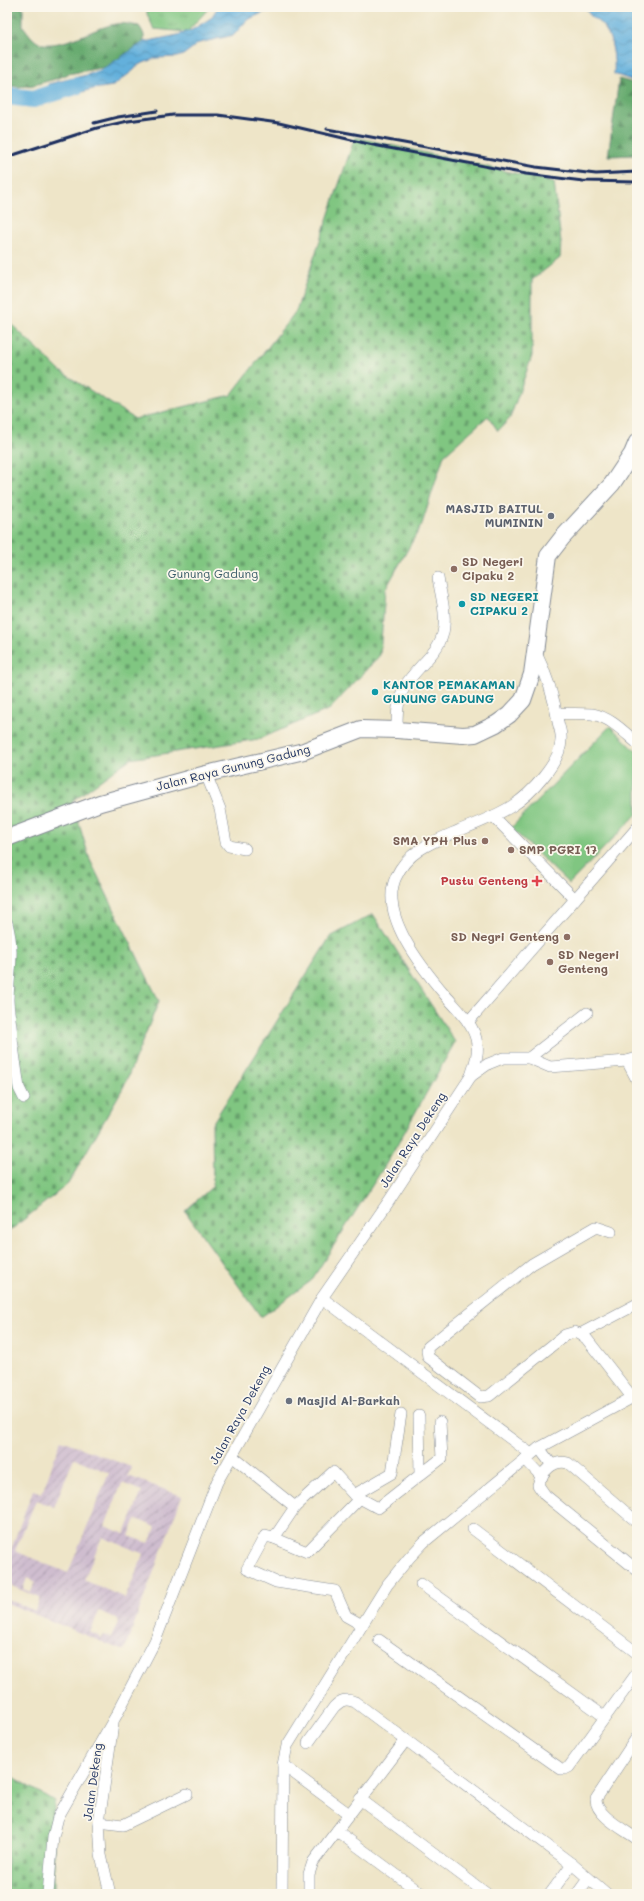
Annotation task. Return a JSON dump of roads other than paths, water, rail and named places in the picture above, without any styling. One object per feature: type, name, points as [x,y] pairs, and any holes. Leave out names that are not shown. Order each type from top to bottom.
[{"type":"street","name":"Jalan Raya Gunung Gadung","points":[[7,838],[100,804],[206,774],[304,751],[361,729],[463,735],[475,734],[496,724],[509,715],[523,700],[532,674],[548,556],[562,538],[612,484],[632,454],[637,442]]},
{"type":"street","points":[[397,730],[398,704],[404,686],[438,646],[443,634],[444,616],[438,578]]},
{"type":"street","name":"Jalan Raya Dekeng","points":[[48,1894],[52,1837],[58,1817],[114,1720],[155,1641],[215,1489],[232,1456],[322,1298],[470,1076],[478,1054],[477,1043],[468,1022],[429,976],[407,942],[396,919],[391,894],[396,876],[412,855],[427,845],[513,806],[538,782],[556,758],[562,740],[557,713],[545,670],[536,653]]},
{"type":"street","points":[[557,713],[593,714],[613,723],[637,743]]},
{"type":"street","points":[[206,774],[220,809],[226,842],[229,846],[245,849]]},
{"type":"street","points":[[492,816],[575,899]]},
{"type":"street","points":[[468,1022],[637,828]]},
{"type":"street","points":[[7,923],[12,950],[8,1002],[9,1039],[19,1088],[24,1098]]},
{"type":"street","points":[[529,1058],[587,1013]]},
{"type":"street","points":[[470,1076],[488,1064],[503,1058],[529,1058],[550,1067],[632,1060],[637,1080]]},
{"type":"street","points":[[282,1894],[284,1754],[291,1737],[387,1585],[409,1558],[442,1527],[532,1454],[635,1396],[586,1338],[575,1332],[565,1335],[489,1396],[485,1397],[480,1396],[428,1357],[428,1347],[532,1264],[596,1227],[611,1232]]},
{"type":"street","points":[[322,1298],[532,1454],[552,1465]]},
{"type":"street","points":[[580,1334],[637,1304]]},
{"type":"street","points":[[362,1625],[346,1616],[335,1591],[276,1582],[247,1569],[265,1536],[274,1538],[307,1552],[357,1496],[392,1473],[401,1414]]},
{"type":"street","points":[[419,1416],[420,1475]]},
{"type":"street","points":[[274,1538],[295,1507],[333,1472],[357,1496],[378,1508],[442,1458],[440,1422]]},
{"type":"street","points":[[532,1454],[542,1477]]},
{"type":"street","points":[[232,1456],[295,1507]]},
{"type":"street","points":[[637,1522],[568,1463],[560,1462],[552,1465],[542,1477],[538,1485],[545,1495],[637,1570]]},
{"type":"street","points":[[473,1529],[637,1653]]},
{"type":"street","points":[[421,1584],[605,1717]]},
{"type":"street","points":[[379,1640],[561,1769],[569,1767],[637,1673]]},
{"type":"street","points":[[308,1743],[334,1707],[343,1700],[349,1699],[355,1702],[572,1864],[607,1894]]},
{"type":"street","name":"Jalan Dekeng","points":[[110,1894],[101,1855],[100,1822],[114,1720]]},
{"type":"street","points":[[637,1737],[634,1750],[596,1799],[596,1804],[603,1814],[637,1839]]},
{"type":"street","points":[[309,1894],[309,1874],[313,1862],[406,1740]]},
{"type":"street","points":[[283,1765],[349,1814]]},
{"type":"street","points":[[100,1822],[124,1825],[187,1794]]},
{"type":"street","points":[[360,1799],[487,1894]]},
{"type":"street","points":[[337,1831],[422,1894]]},
{"type":"street","points":[[550,1894],[572,1864]]},
{"type":"street","points":[[577,1894],[588,1879]]},
{"type":"water","points":[[218,7],[276,7],[247,20],[234,35],[199,43],[183,55],[177,57],[156,58],[138,65],[134,70],[113,86],[93,89],[55,100],[48,84],[87,75],[101,70],[144,42],[178,35],[192,30],[211,18]]},
{"type":"water","points":[[586,7],[637,7],[637,82],[614,74],[614,55],[609,35],[602,25],[591,16]]},
{"type":"waterway","points":[[7,96],[34,99],[76,86]]},
{"type":"railway","points":[[94,123],[118,117],[157,111]]},
{"type":"railway","points":[[7,157],[97,128],[128,121],[173,115],[218,115],[279,123],[373,145],[526,174],[583,181],[637,182]]},
{"type":"railway","points":[[327,129],[536,167],[596,174],[637,172]]},
{"type":"place","name":"MASJID BAITUL MUMININ","points":[[551,516]]},
{"type":"place","name":"SD Negeri Cipaku 2","points":[[454,569]]},
{"type":"place","name":"SD NEGERI CIPAKU 2","points":[[462,604]]},
{"type":"place","name":"KANTOR PEMAKAMAN GUNUNG GADUNG","points":[[375,692]]},
{"type":"place","name":"SMA YPH Plus","points":[[485,841]]},
{"type":"place","name":"SMP PGRI 17","points":[[511,850]]},
{"type":"place","name":"Pustu Genteng","points":[[537,881]]},
{"type":"place","name":"SD Negri Genteng","points":[[567,937]]},
{"type":"place","name":"SD Negeri Genteng","points":[[550,962]]},
{"type":"place","name":"Masjid Al-Barkah","points":[[289,1401]]},
{"type":"park label","name":"Gunung Gadung","points":[[213,574]]}]
